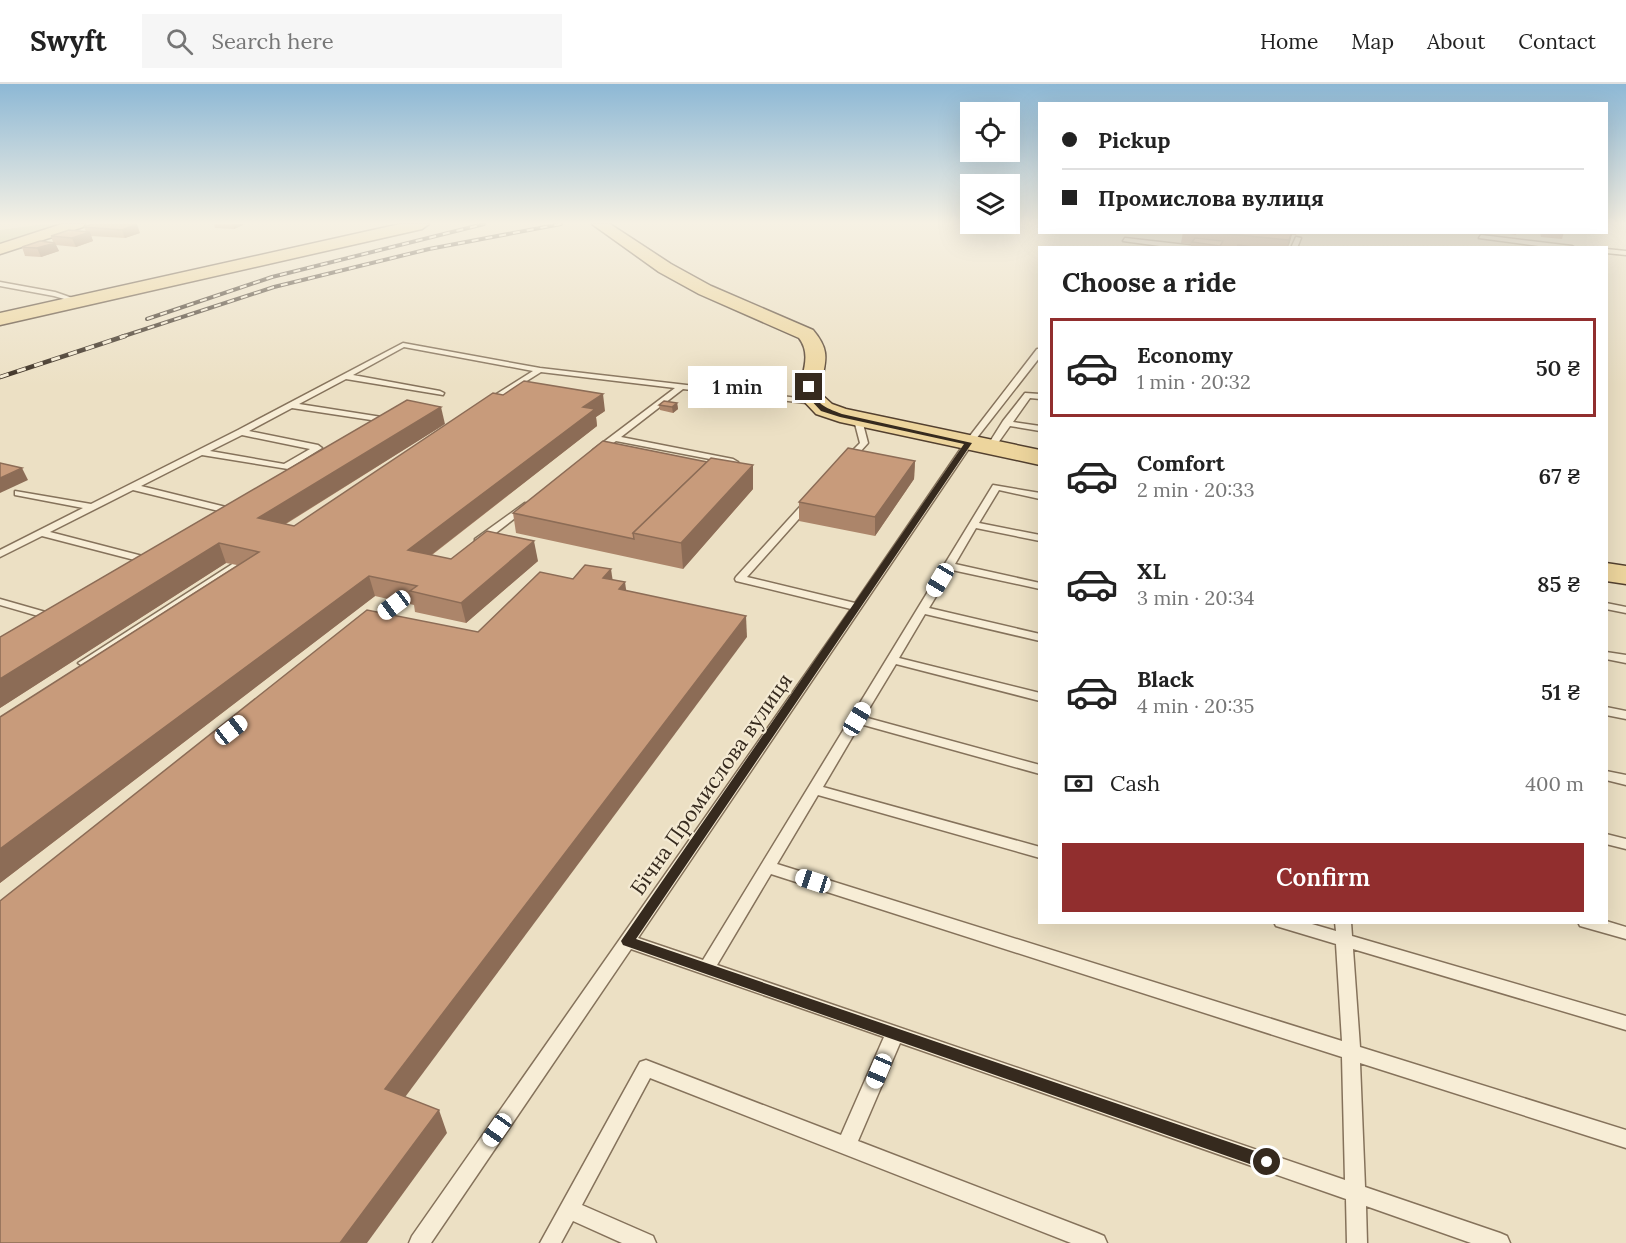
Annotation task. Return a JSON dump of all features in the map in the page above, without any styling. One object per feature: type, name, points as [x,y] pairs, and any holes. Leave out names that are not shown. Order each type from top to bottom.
[{"type":"main road","points":[[0,319],[180,278]]},
{"type":"main road","points":[[683,278],[705,291],[807,334],[816,344],[817,357],[809,387],[810,396],[824,409],[858,420],[1038,458]]},
{"type":"main road","points":[[1608,572],[1626,575]]},
{"type":"lane","points":[[0,284],[56,294],[78,301]]},
{"type":"lane","points":[[0,554],[241,432],[403,345],[540,370],[815,402]]},
{"type":"lane","name":"Бічна Промислова вулиця","points":[[419,1243],[969,443],[1038,356]]},
{"type":"lane","points":[[478,410],[540,370]]},
{"type":"lane","points":[[344,376],[440,393]]},
{"type":"lane","points":[[585,460],[681,387]]},
{"type":"lane","points":[[990,448],[1030,392],[1038,397]]},
{"type":"lane","points":[[290,405],[388,421]]},
{"type":"lane","points":[[842,466],[864,443],[858,420]]},
{"type":"lane","points":[[1006,423],[1038,429]]},
{"type":"lane","points":[[200,452],[285,467],[318,448],[241,432]]},
{"type":"lane","points":[[614,438],[735,462]]},
{"type":"lane","points":[[131,487],[231,511]]},
{"type":"lane","points":[[707,968],[996,487],[1038,496]]},
{"type":"lane","points":[[18,493],[92,507]]},
{"type":"lane","points":[[473,545],[538,495]]},
{"type":"lane","points":[[815,496],[740,579],[858,607]]},
{"type":"lane","points":[[974,525],[1038,538]]},
{"type":"lane","points":[[40,533],[153,562]]},
{"type":"lane","points":[[70,672],[261,549]]},
{"type":"lane","points":[[949,566],[1038,586]]},
{"type":"lane","points":[[361,631],[417,588]]},
{"type":"lane","points":[[0,602],[52,617]]},
{"type":"lane","points":[[1608,606],[1626,610]]},
{"type":"lane","points":[[922,610],[1038,638]]},
{"type":"lane","points":[[1608,655],[1626,659]]},
{"type":"lane","points":[[892,660],[1038,696]]},
{"type":"lane","points":[[1608,711],[1626,715]]},
{"type":"lane","points":[[857,719],[1038,769]]},
{"type":"lane","points":[[1608,776],[1626,780]]},
{"type":"lane","points":[[815,789],[1038,852]]},
{"type":"lane","points":[[1608,840],[1626,844]]},
{"type":"lane","points":[[768,867],[1626,1139]]},
{"type":"lane","points":[[1296,924],[1344,931],[1626,1023]]},
{"type":"lane","points":[[1593,924],[1626,933]]},
{"type":"lane","points":[[1344,931],[1351,1051],[1357,1243]]},
{"type":"lane","points":[[628,941],[1500,1243]]},
{"type":"lane","points":[[846,1146],[895,1033]]},
{"type":"lane","points":[[550,1243],[646,1068],[1097,1243]]},
{"type":"lane","points":[[569,1209],[646,1243]]},
{"type":"building","points":[[524,381],[603,394],[583,407],[595,409],[408,550],[451,559],[487,531],[534,541],[461,603],[410,591],[417,586],[369,576],[0,849],[0,717],[259,552],[219,543],[0,679],[0,637],[407,400],[441,407],[258,518],[294,526],[493,393],[503,395]]},
{"type":"building","points":[[664,401],[677,403],[672,407],[659,405]]},
{"type":"building","points":[[603,441],[707,462],[633,533],[634,539],[513,513]]},
{"type":"building","points":[[848,448],[915,461],[875,517],[799,502]]},
{"type":"building","points":[[711,458],[753,465],[681,543],[633,533]]},
{"type":"building","points":[[0,463],[22,468],[0,478]]},
{"type":"building","points":[[585,565],[611,569],[603,578],[625,582],[619,589],[746,616],[385,1089],[439,1110],[340,1243],[0,1243],[0,901],[367,610],[478,632],[540,572],[573,579]]},
{"type":"railway","points":[[147,319],[269,278]]},
{"type":"railway","points":[[121,337],[274,287],[310,278]]},
{"type":"railway","points":[[0,377],[125,336]]},
{"type":"route","points":[[809,387],[810,396],[815,402],[824,409],[840,415],[969,443],[628,941],[1267,1162]]}]
